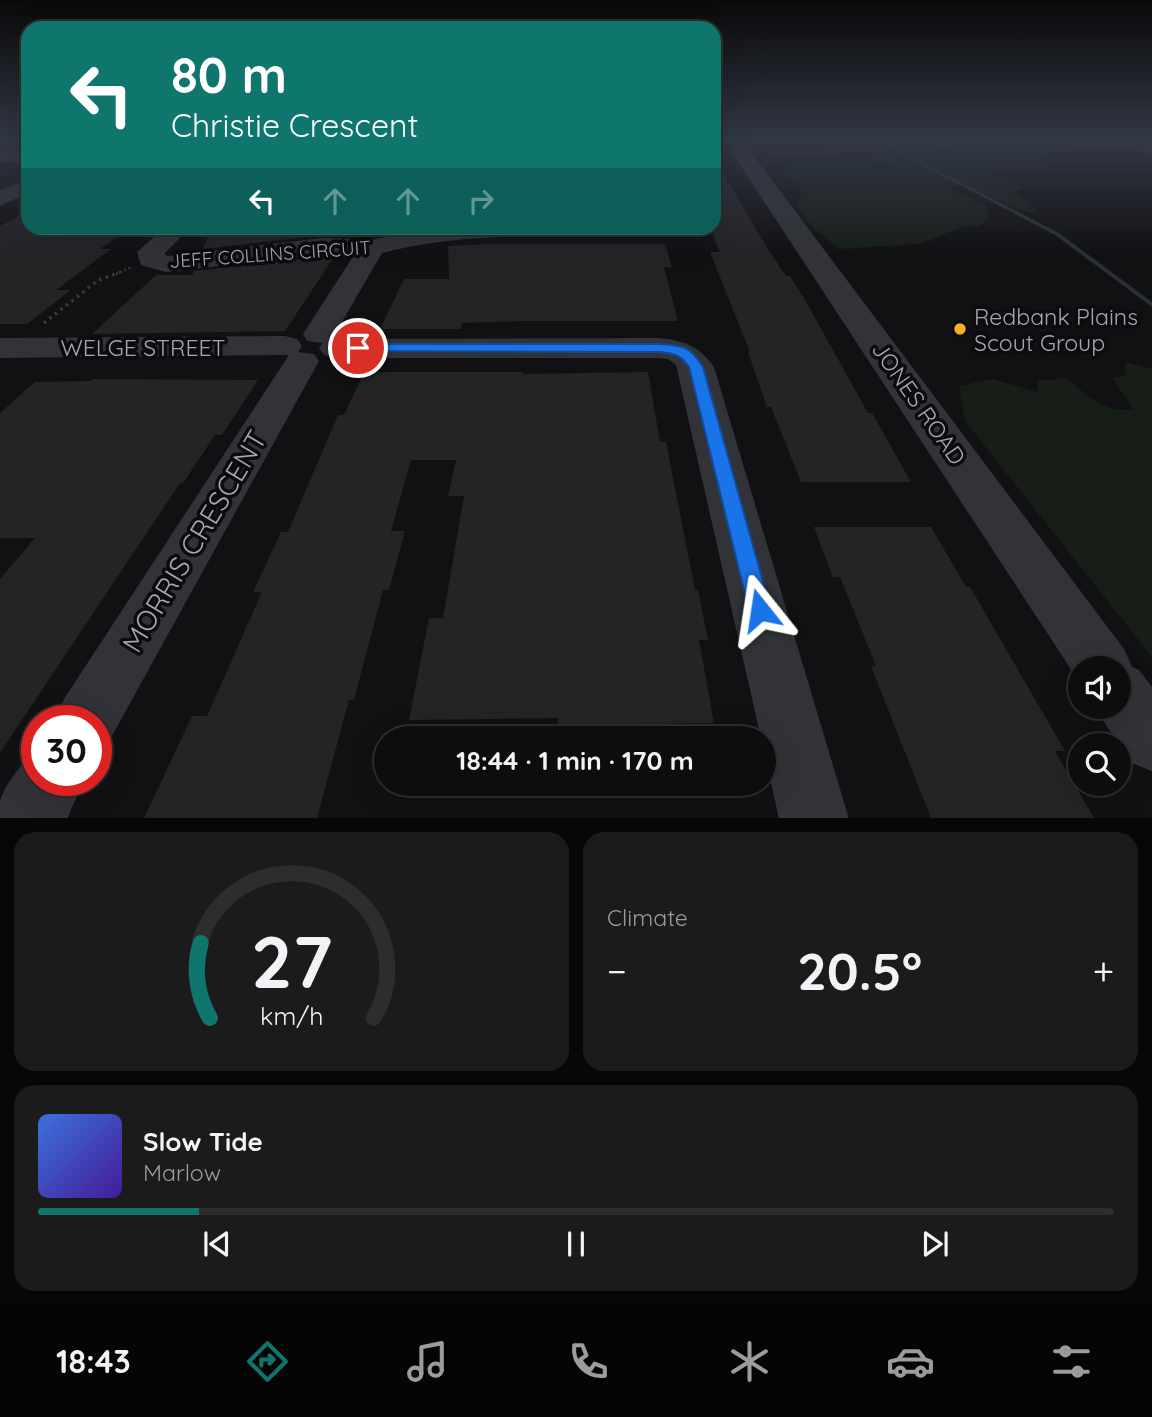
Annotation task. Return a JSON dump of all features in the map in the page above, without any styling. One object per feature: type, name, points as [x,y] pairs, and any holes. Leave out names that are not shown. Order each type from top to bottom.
[{"type":"street","name":"JONES ROAD","points":[[768,177],[1096,656]]},
{"type":"street","points":[[0,199],[21,188]]},
{"type":"street","name":"JEFF COLLINS CIRCUIT","points":[[170,235],[150,252],[151,259],[166,264],[323,246],[372,248],[430,235]]},
{"type":"street","name":"MORRIS CRESCENT","points":[[96,705],[372,248]]},
{"type":"street","name":"WELGE STREET","points":[[4,351],[310,347],[658,348],[676,349],[688,355],[696,367],[814,818]]},
{"type":"street","points":[[1131,709],[1152,739]]},
{"type":"street","points":[[28,818],[41,796]]},
{"type":"path","points":[[4,351],[97,281],[132,268],[129,256],[150,252]]},
{"type":"shaded area","points":[[787,177],[998,177],[1024,187],[1014,194],[1029,202],[1038,213],[1013,208],[969,188],[946,187],[988,207],[989,219],[979,226],[965,226],[919,244],[839,249],[812,227],[797,204],[802,192],[793,180]]},
{"type":"shaded area","points":[[1126,362],[1152,369],[1152,657],[965,421],[959,386],[992,379],[1038,392],[1038,381],[1066,378],[1105,406],[1123,410],[1134,409],[1112,378],[1126,375]]},
{"type":"building","points":[[721,177],[725,177],[769,251],[804,298],[868,413],[872,413],[911,482],[801,482],[771,407],[767,407],[750,352],[710,252],[720,252],[714,235],[721,235]]},
{"type":"building","points":[[21,215],[21,235],[120,235],[100,249],[111,249],[56,290],[71,290],[27,324],[0,324],[0,226]]},
{"type":"building","points":[[209,235],[323,235],[203,249]]},
{"type":"building","points":[[665,244],[672,267],[664,267],[678,321],[524,321],[462,323],[461,329],[380,329],[404,279],[449,279],[448,246]]},
{"type":"building","points":[[334,257],[285,331],[92,334],[156,275],[192,275],[194,271]]},
{"type":"building","points":[[364,372],[648,372],[660,442],[666,442],[695,590],[698,590],[708,640],[699,640],[714,723],[558,725],[558,718],[409,720],[429,618],[443,618],[464,496],[448,496],[456,460],[411,460],[391,531],[405,531],[389,590],[383,590],[354,700],[349,700],[317,818],[144,818],[192,716],[207,716],[262,592],[253,592],[281,532],[288,532],[338,415],[344,415]]},
{"type":"building","points":[[258,380],[222,435],[215,435],[183,483],[180,483],[32,705],[21,705],[21,722],[0,753],[0,579],[35,538],[0,538],[0,413],[35,382]]},
{"type":"building","points":[[814,527],[931,527],[966,587],[970,587],[1065,751],[1055,751],[1068,773],[1068,796],[1081,796],[1094,818],[931,818],[871,666],[876,666],[840,577],[833,577]]},
{"type":"waterway","points":[[948,177],[1057,234],[1152,305]]},
{"type":"place","name":"Redbank Plains Scout Group","points":[[960,329]]},
{"type":"route","points":[[358,348],[658,348],[676,349],[688,355],[696,367],[760,610]]}]
